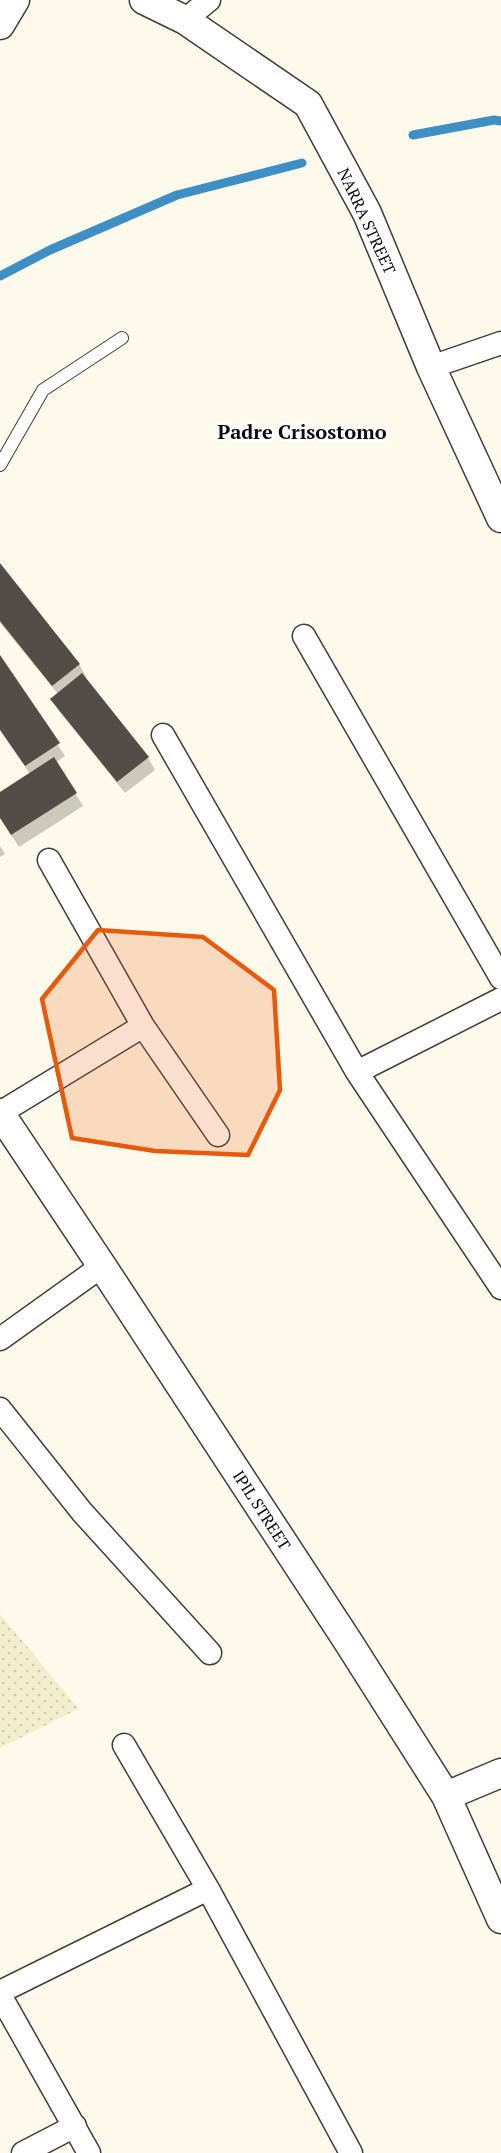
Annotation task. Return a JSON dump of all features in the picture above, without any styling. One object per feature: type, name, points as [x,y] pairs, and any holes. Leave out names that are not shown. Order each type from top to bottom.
[{"type":"street","points":[[0,25],[15,0]]},
{"type":"street","name":"NARRA STREET","points":[[144,0],[185,20],[308,104],[367,213],[430,367],[501,518]]},
{"type":"street","points":[[185,20],[208,0]]},
{"type":"street","points":[[430,367],[501,343]]},
{"type":"street","points":[[304,636],[501,978]]},
{"type":"street","points":[[163,735],[357,1072],[501,1288]]},
{"type":"street","points":[[49,860],[143,1026],[218,1135]]},
{"type":"street","points":[[357,1072],[501,999]]},
{"type":"street","points":[[0,1113],[143,1026]]},
{"type":"street","name":"IPIL STREET","points":[[0,1113],[347,1640],[446,1796],[501,1919]]},
{"type":"street","points":[[0,1339],[102,1266]]},
{"type":"street","points":[[0,1409],[82,1512],[210,1653]]},
{"type":"street","points":[[124,1745],[208,1889],[351,2153]]},
{"type":"street","points":[[446,1796],[501,1773]]},
{"type":"street","points":[[89,2153],[0,1994],[208,1889]]},
{"type":"street","points":[[23,2153],[75,2126]]},
{"type":"lane","points":[[0,465],[43,390],[122,338]]},
{"type":"highlighted area","points":[[98,930],[203,937],[274,990],[280,1090],[248,1155],[155,1151],[72,1138],[42,999]]},
{"type":"shaded area","points":[[0,1614],[79,1709],[0,1748]]},
{"type":"building","points":[[0,563],[80,664],[52,686],[0,621]]},
{"type":"building","points":[[0,655],[60,743],[25,766],[0,730]]},
{"type":"building","points":[[82,673],[149,757],[117,782],[50,699]]},
{"type":"building","points":[[54,757],[77,793],[11,835],[0,818],[0,792]]},
{"type":"waterway","points":[[413,135],[494,120],[501,121]]},
{"type":"waterway","points":[[0,276],[50,250],[177,195],[302,163]]},
{"type":"district","name":"Padre Crisostomo","points":[[302,431]]}]
